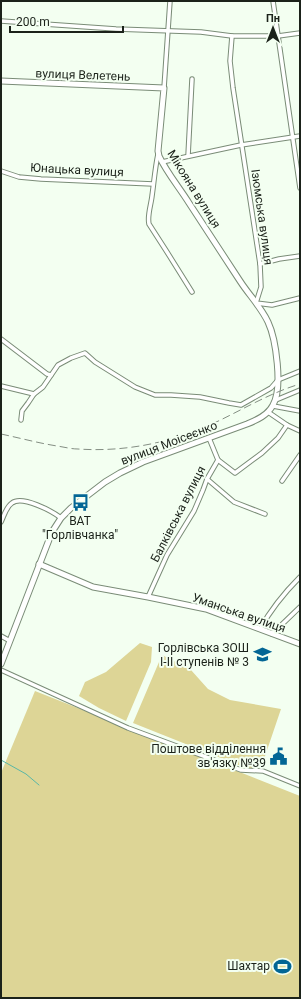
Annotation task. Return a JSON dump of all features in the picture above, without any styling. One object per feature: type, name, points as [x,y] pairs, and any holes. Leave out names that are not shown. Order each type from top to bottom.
[{"type":"street","name":"Мікояна вулиця","points":[[170,1],[158,151],[159,156],[256,303]]},
{"type":"street","points":[[274,1],[300,188]]},
{"type":"street","points":[[1,21],[116,29],[201,32],[232,36],[278,36],[300,33]]},
{"type":"street","name":"Ізюмська вулиця","points":[[232,36],[230,61],[233,88],[260,264],[261,287],[256,303]]},
{"type":"street","points":[[188,156],[192,79]]},
{"type":"street","name":"вулиця Велетень","points":[[1,82],[164,88]]},
{"type":"street","points":[[162,162],[241,145],[300,136]]},
{"type":"street","points":[[158,151],[148,220],[149,224],[192,292]]},
{"type":"street","name":"Юнацька вулиця","points":[[1,171],[19,177],[41,180],[153,184]]},
{"type":"street","points":[[260,264],[300,256]]},
{"type":"street","points":[[256,303],[272,305],[300,298]]},
{"type":"street","points":[[256,303],[264,316],[275,344],[278,380],[276,399],[300,390]]},
{"type":"street","points":[[1,339],[47,374],[51,375]]},
{"type":"street","points":[[21,420],[22,411],[34,394],[43,387],[58,365],[71,358],[85,354],[135,387],[155,395],[200,397],[241,405],[272,388],[278,380],[300,371]]},
{"type":"street","points":[[1,386],[34,394]]},
{"type":"street","name":"вулиця Моісеєнко","points":[[1,664],[52,532],[61,518],[71,508],[104,483],[120,473],[143,462],[256,420],[268,412],[276,399]]},
{"type":"street","points":[[273,406],[300,411]]},
{"type":"street","points":[[268,412],[287,425],[300,431]]},
{"type":"street","name":"Балківська вулиця","points":[[148,597],[167,555],[194,511],[207,479],[218,460],[235,473],[262,453],[278,438],[287,425]]},
{"type":"street","points":[[209,438],[218,460]]},
{"type":"street","points":[[282,480],[300,455]]},
{"type":"street","points":[[207,479],[234,502],[265,514]]},
{"type":"street","points":[[1,522],[8,507],[16,500],[22,500],[46,508],[61,518]]},
{"type":"street","name":"Уманська вулиця","points":[[39,564],[94,587],[206,609],[300,644]]},
{"type":"street","points":[[260,629],[287,591],[300,577]]},
{"type":"street","points":[[272,634],[300,607]]},
{"type":"street","points":[[1,636],[10,641]]},
{"type":"street","points":[[1,670],[128,728],[240,770],[263,771],[300,786]]},
{"type":"shaded area","points":[[140,643],[152,647],[151,662],[126,721],[99,708],[79,696],[85,682],[106,672]]},
{"type":"shaded area","points":[[162,655],[191,670],[208,689],[230,700],[281,709],[261,768],[246,768],[133,723]]},
{"type":"shaded area","points":[[35,691],[300,796],[300,998],[1,998],[1,773]]},
{"type":"waterway","points":[[1,760],[26,774],[39,785]]},
{"type":"railway","points":[[1,434],[75,449],[94,450],[142,446],[188,434],[275,393],[300,384]]},
{"type":"place","name":"ВАТ \"Горлівчанка\"","points":[[80,502]]},
{"type":"place","name":"Горлівська ЗОШ І-ІІ ступенів № 3","points":[[262,655]]},
{"type":"place","name":"Поштове відділення зв'язку №39","points":[[279,756]]},
{"type":"place","name":"Шахтар","points":[[283,966]]}]
